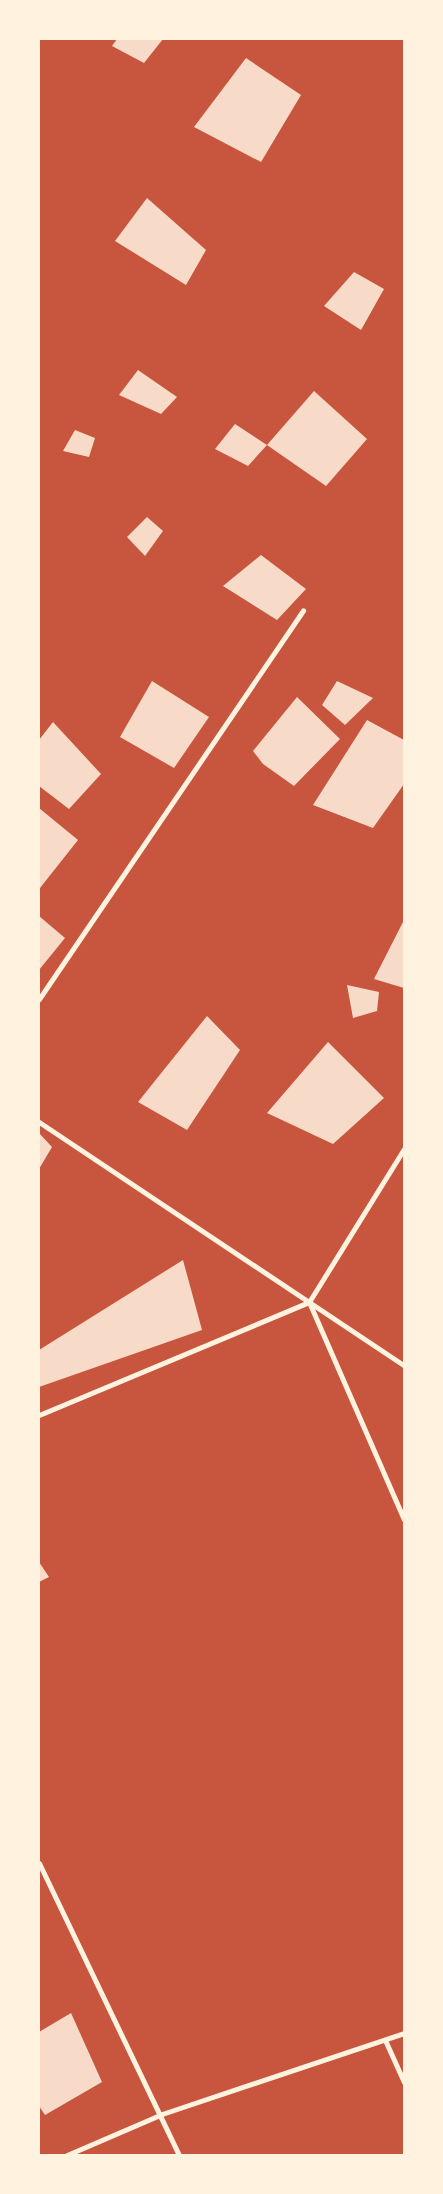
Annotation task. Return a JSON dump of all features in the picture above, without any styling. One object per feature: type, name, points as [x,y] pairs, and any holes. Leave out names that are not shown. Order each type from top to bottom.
[{"type":"street","points":[[39,1000],[303,610]]},
{"type":"street","points":[[39,1122],[404,1365]]},
{"type":"street","points":[[39,1415],[309,1302],[404,1149]]},
{"type":"street","points":[[309,1302],[404,1519]]},
{"type":"street","points":[[39,1863],[162,2114],[179,2155]]},
{"type":"street","points":[[67,2155],[162,2114],[404,2034]]},
{"type":"street","points":[[385,2040],[404,2082]]},
{"type":"building","points":[[117,39],[163,39],[144,63],[112,46]]},
{"type":"building","points":[[246,58],[301,95],[261,162],[194,127]]},
{"type":"building","points":[[147,198],[206,250],[186,285],[115,241]]},
{"type":"building","points":[[354,272],[384,289],[361,330],[324,306]]},
{"type":"building","points":[[138,370],[177,397],[161,414],[119,395]]},
{"type":"building","points":[[314,391],[367,439],[326,486],[267,445]]},
{"type":"building","points":[[235,424],[267,445],[248,466],[215,449]]},
{"type":"building","points":[[75,430],[95,438],[89,457],[63,451]]},
{"type":"building","points":[[147,517],[163,531],[145,556],[127,537]]},
{"type":"building","points":[[261,555],[306,589],[277,620],[223,586]]},
{"type":"building","points":[[152,681],[209,717],[174,768],[120,737]]},
{"type":"building","points":[[337,681],[373,698],[345,725],[322,705]]},
{"type":"building","points":[[297,697],[340,739],[294,786],[263,764],[253,751]]},
{"type":"building","points":[[367,720],[404,740],[404,784],[373,828],[313,805]]},
{"type":"building","points":[[53,722],[101,774],[69,809],[39,786],[39,740]]},
{"type":"building","points":[[39,808],[78,840],[40,888],[39,887]]},
{"type":"building","points":[[39,916],[65,938],[39,970]]},
{"type":"building","points":[[404,920],[404,988],[374,979]]},
{"type":"building","points":[[347,985],[379,992],[377,1011],[353,1018]]},
{"type":"building","points":[[207,1016],[240,1050],[187,1130],[138,1102]]},
{"type":"building","points":[[328,1042],[384,1098],[333,1144],[267,1113]]},
{"type":"building","points":[[39,1133],[52,1147],[39,1169]]},
{"type":"building","points":[[183,1260],[202,1330],[39,1387],[39,1350]]},
{"type":"building","points":[[39,1562],[49,1577],[39,1582]]},
{"type":"building","points":[[71,2013],[102,2082],[45,2115],[39,2106],[39,2032]]}]
